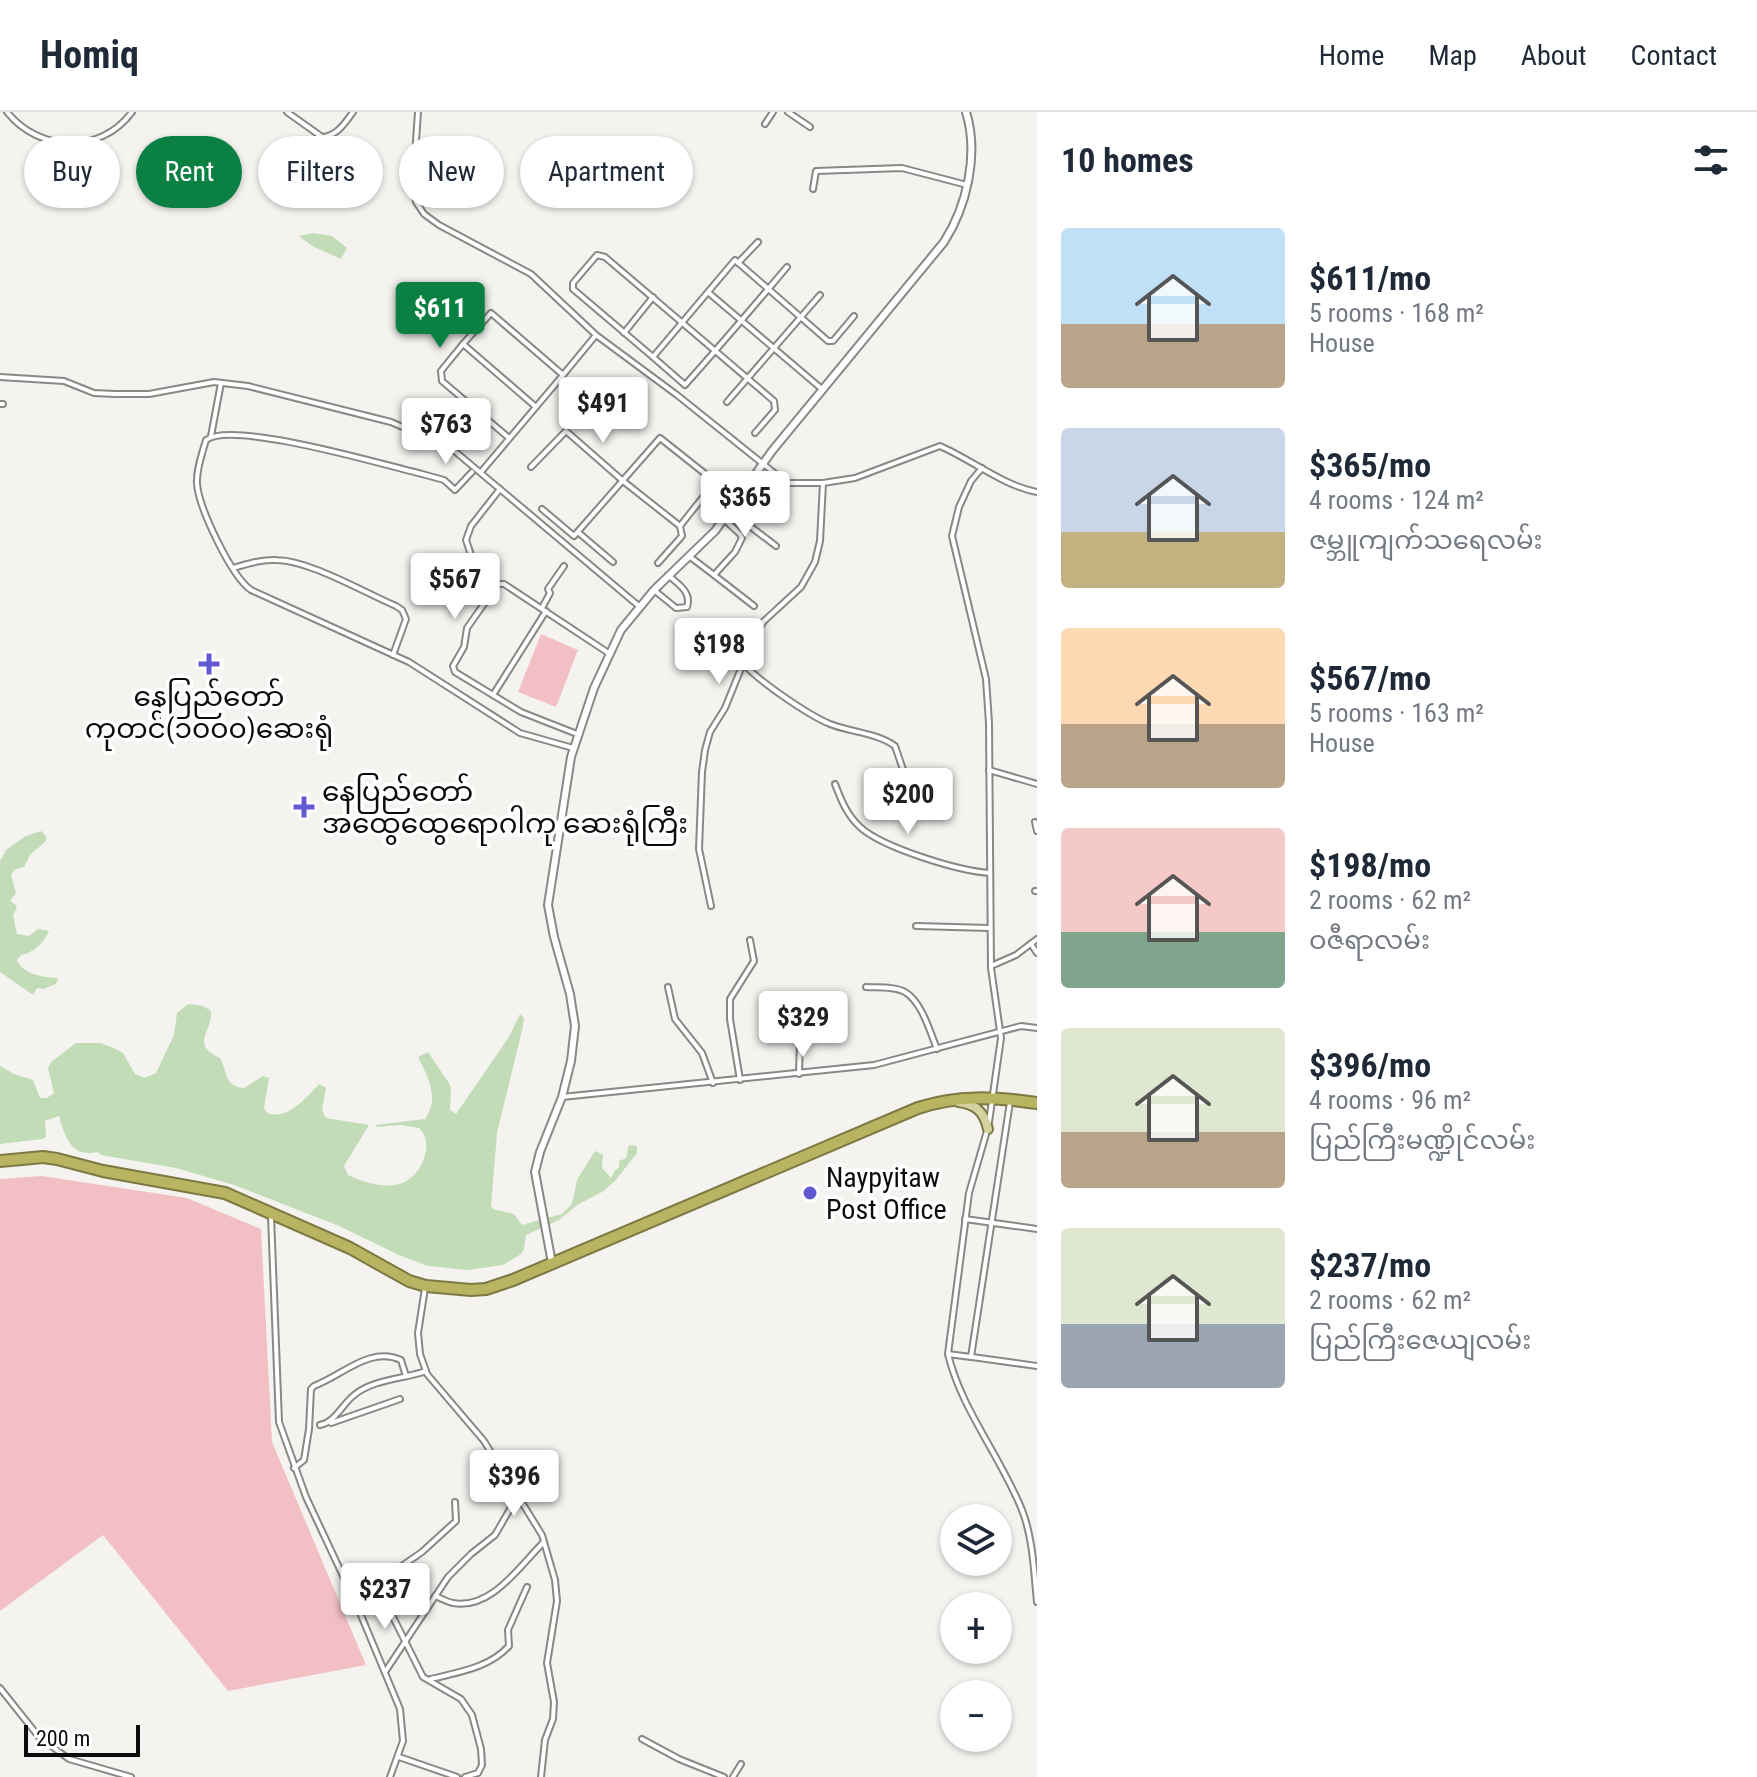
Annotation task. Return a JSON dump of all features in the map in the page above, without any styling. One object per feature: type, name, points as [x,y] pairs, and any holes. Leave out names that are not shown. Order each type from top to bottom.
[{"type":"highway","points":[[0,1161],[43,1157],[225,1193],[350,1248],[409,1281],[426,1286],[486,1289],[918,1108],[945,1100],[992,1097],[1037,1103]]},
{"type":"main road","points":[[552,1263],[535,1172],[562,1097],[575,1026],[548,905],[551,871],[577,734],[621,630],[654,590],[724,519],[763,464],[944,242],[962,208],[967,185],[972,143],[966,112]]},
{"type":"main road","points":[[945,1100],[975,1106],[988,1129]]},
{"type":"street","points":[[7,112],[28,133],[42,140],[61,143],[95,139],[119,126],[132,112]]},
{"type":"street","points":[[287,112],[322,137],[341,128],[353,112]]},
{"type":"street","points":[[418,112],[413,184],[416,202],[424,214],[531,274],[596,335],[787,483],[823,483],[855,478],[940,446],[973,461],[1020,489],[1037,492]]},
{"type":"street","points":[[765,124],[773,112]]},
{"type":"street","points":[[788,112],[810,127]]},
{"type":"street","points":[[813,189],[816,171],[828,169],[902,168],[967,185]]},
{"type":"street","points":[[738,263],[758,242]]},
{"type":"street","points":[[685,385],[573,289],[573,283],[600,254],[716,350],[776,405],[755,433]]},
{"type":"street","points":[[653,357],[735,260],[831,342],[854,316]]},
{"type":"street","points":[[677,395],[787,267]]},
{"type":"street","points":[[709,293],[823,390]]},
{"type":"street","points":[[727,402],[820,295]]},
{"type":"street","points":[[624,334],[653,297]]},
{"type":"street","points":[[509,438],[440,376],[463,344],[491,313],[563,375]]},
{"type":"street","points":[[481,472],[596,335]]},
{"type":"street","points":[[463,344],[536,407]]},
{"type":"street","points":[[0,377],[64,381],[94,393],[115,394],[149,394],[221,383],[248,386],[391,422],[451,448],[640,607]]},
{"type":"street","points":[[210,437],[221,383]]},
{"type":"street","points":[[531,467],[566,431],[680,526],[682,536],[658,563]]},
{"type":"street","points":[[472,472],[455,490],[444,480],[433,477],[268,437],[225,434],[206,440],[199,468],[199,493],[233,568],[251,590],[409,662],[520,733],[573,748]]},
{"type":"street","points":[[542,509],[574,536],[579,533],[660,438],[737,499]]},
{"type":"street","points":[[982,468],[971,481],[959,507],[952,536],[986,679],[991,966],[1000,1032],[988,1129],[974,1170],[965,1219],[948,1354],[956,1378],[1024,1514],[1037,1602]]},
{"type":"street","points":[[680,526],[715,482]]},
{"type":"street","points":[[711,906],[700,863],[702,772],[710,732],[725,708],[760,627],[801,587],[811,570],[820,541],[823,483]]},
{"type":"street","points":[[465,575],[471,555],[466,540],[471,526],[500,489]]},
{"type":"street","points":[[730,511],[776,546]]},
{"type":"street","points":[[714,575],[735,552],[742,538],[724,519]]},
{"type":"street","points":[[579,533],[613,562]]},
{"type":"street","points":[[689,556],[754,606]]},
{"type":"street","points":[[233,568],[257,561],[302,564],[396,606],[406,619],[393,655]]},
{"type":"street","points":[[493,695],[544,610],[550,593],[548,589],[564,566]]},
{"type":"street","points":[[654,590],[676,608],[687,607],[686,592],[668,575]]},
{"type":"street","points":[[577,734],[541,721],[455,672],[453,666],[464,647],[467,628],[498,584],[504,584],[610,654]]},
{"type":"street","points":[[743,663],[760,679],[826,723],[884,739],[895,746],[911,793]]},
{"type":"street","points":[[989,770],[1037,784]]},
{"type":"street","points":[[835,784],[852,819],[876,839],[958,869],[990,873]]},
{"type":"street","points":[[1035,822],[1037,831]]},
{"type":"street","points":[[916,926],[990,928]]},
{"type":"street","points":[[991,966],[1016,955],[1037,939]]},
{"type":"street","points":[[740,1080],[730,1019],[730,999],[754,961],[750,940]]},
{"type":"street","points":[[1031,944],[1037,953]]},
{"type":"street","points":[[668,987],[671,1011],[702,1053],[713,1083]]},
{"type":"street","points":[[866,987],[905,992],[924,1017],[937,1049]]},
{"type":"street","points":[[799,1074],[801,1005]]},
{"type":"street","points":[[562,1097],[874,1065],[1021,1026],[1037,1028]]},
{"type":"street","points":[[971,1357],[1010,1099]]},
{"type":"street","points":[[271,1213],[279,1422],[294,1468],[400,1709],[403,1741],[390,1777]]},
{"type":"street","points":[[965,1219],[1037,1229]]},
{"type":"street","points":[[426,1286],[418,1333],[426,1371],[484,1441],[544,1542],[555,1580],[557,1601],[547,1663],[554,1702],[553,1719],[545,1740],[541,1777]]},
{"type":"street","points":[[294,1468],[304,1460],[311,1389],[361,1361],[388,1354],[401,1360],[406,1376]]},
{"type":"street","points":[[948,1354],[1037,1366]]},
{"type":"street","points":[[320,1425],[329,1421],[362,1390],[426,1371]]},
{"type":"street","points":[[309,1417],[320,1425],[327,1425],[400,1399]]},
{"type":"street","points":[[385,1672],[448,1577],[495,1535],[517,1497]]},
{"type":"street","points":[[455,1502],[456,1521],[422,1552],[386,1577],[378,1589],[379,1598],[389,1609],[423,1677],[461,1699],[472,1715],[482,1765],[478,1773],[465,1777]]},
{"type":"street","points":[[435,1596],[453,1603],[472,1602],[487,1596],[504,1585],[544,1542]]},
{"type":"street","points":[[429,1679],[477,1667],[499,1657],[509,1646],[508,1630],[527,1587]]},
{"type":"street","points":[[0,1688],[39,1737],[69,1759],[131,1777]]},
{"type":"street","points":[[642,1739],[679,1759],[724,1777]]},
{"type":"street","points":[[398,1756],[457,1777]]},
{"type":"street","points":[[733,1777],[741,1764]]},
{"type":"shaded area","points":[[313,233],[332,236],[347,248],[341,259],[312,246],[299,236]]},
{"type":"shaded area","points":[[541,634],[578,650],[556,707],[518,692]]},
{"type":"shaded area","points":[[41,831],[46,841],[30,855],[24,867],[14,870],[11,875],[16,893],[10,901],[17,906],[13,916],[17,934],[29,936],[38,929],[49,931],[38,947],[17,960],[29,972],[58,978],[56,984],[37,988],[33,995],[0,972],[0,861],[6,850],[26,836]]},
{"type":"shaded area","points":[[188,1004],[203,1006],[211,1011],[204,1043],[211,1053],[220,1058],[229,1081],[244,1088],[263,1076],[269,1078],[264,1108],[267,1113],[274,1115],[289,1111],[319,1084],[326,1088],[322,1110],[326,1118],[369,1125],[344,1166],[348,1175],[359,1180],[382,1185],[402,1183],[411,1178],[424,1158],[425,1138],[419,1128],[376,1125],[425,1119],[432,1095],[418,1057],[428,1052],[449,1083],[450,1110],[456,1114],[509,1037],[520,1014],[524,1018],[523,1026],[497,1133],[493,1209],[514,1214],[522,1225],[562,1214],[572,1204],[577,1180],[595,1151],[603,1155],[602,1168],[611,1178],[619,1168],[619,1161],[626,1158],[629,1145],[637,1146],[637,1153],[602,1192],[577,1205],[559,1220],[526,1235],[521,1254],[503,1265],[468,1270],[428,1266],[339,1226],[234,1185],[176,1168],[98,1152],[81,1152],[67,1138],[59,1116],[45,1121],[46,1137],[42,1139],[0,1144],[0,1066],[33,1080],[40,1098],[47,1098],[54,1093],[48,1068],[51,1062],[76,1043],[101,1043],[123,1053],[135,1074],[144,1078],[156,1073],[174,1035],[177,1013]]},
{"type":"shaded area","points":[[42,1176],[187,1198],[261,1229],[272,1442],[366,1665],[228,1691],[103,1535],[0,1611],[0,1179]]},
{"type":"place","name":"နေပြည်တော် ကုတင်(၁၀၀၀)ဆေးရုံ","points":[[209,664]]},
{"type":"place","name":"နေပြည်တော် အထွေထွေရောဂါကု ဆေးရုံကြီး","points":[[304,807]]},
{"type":"place","name":"Naypyitaw Post Office","points":[[810,1193]]}]
